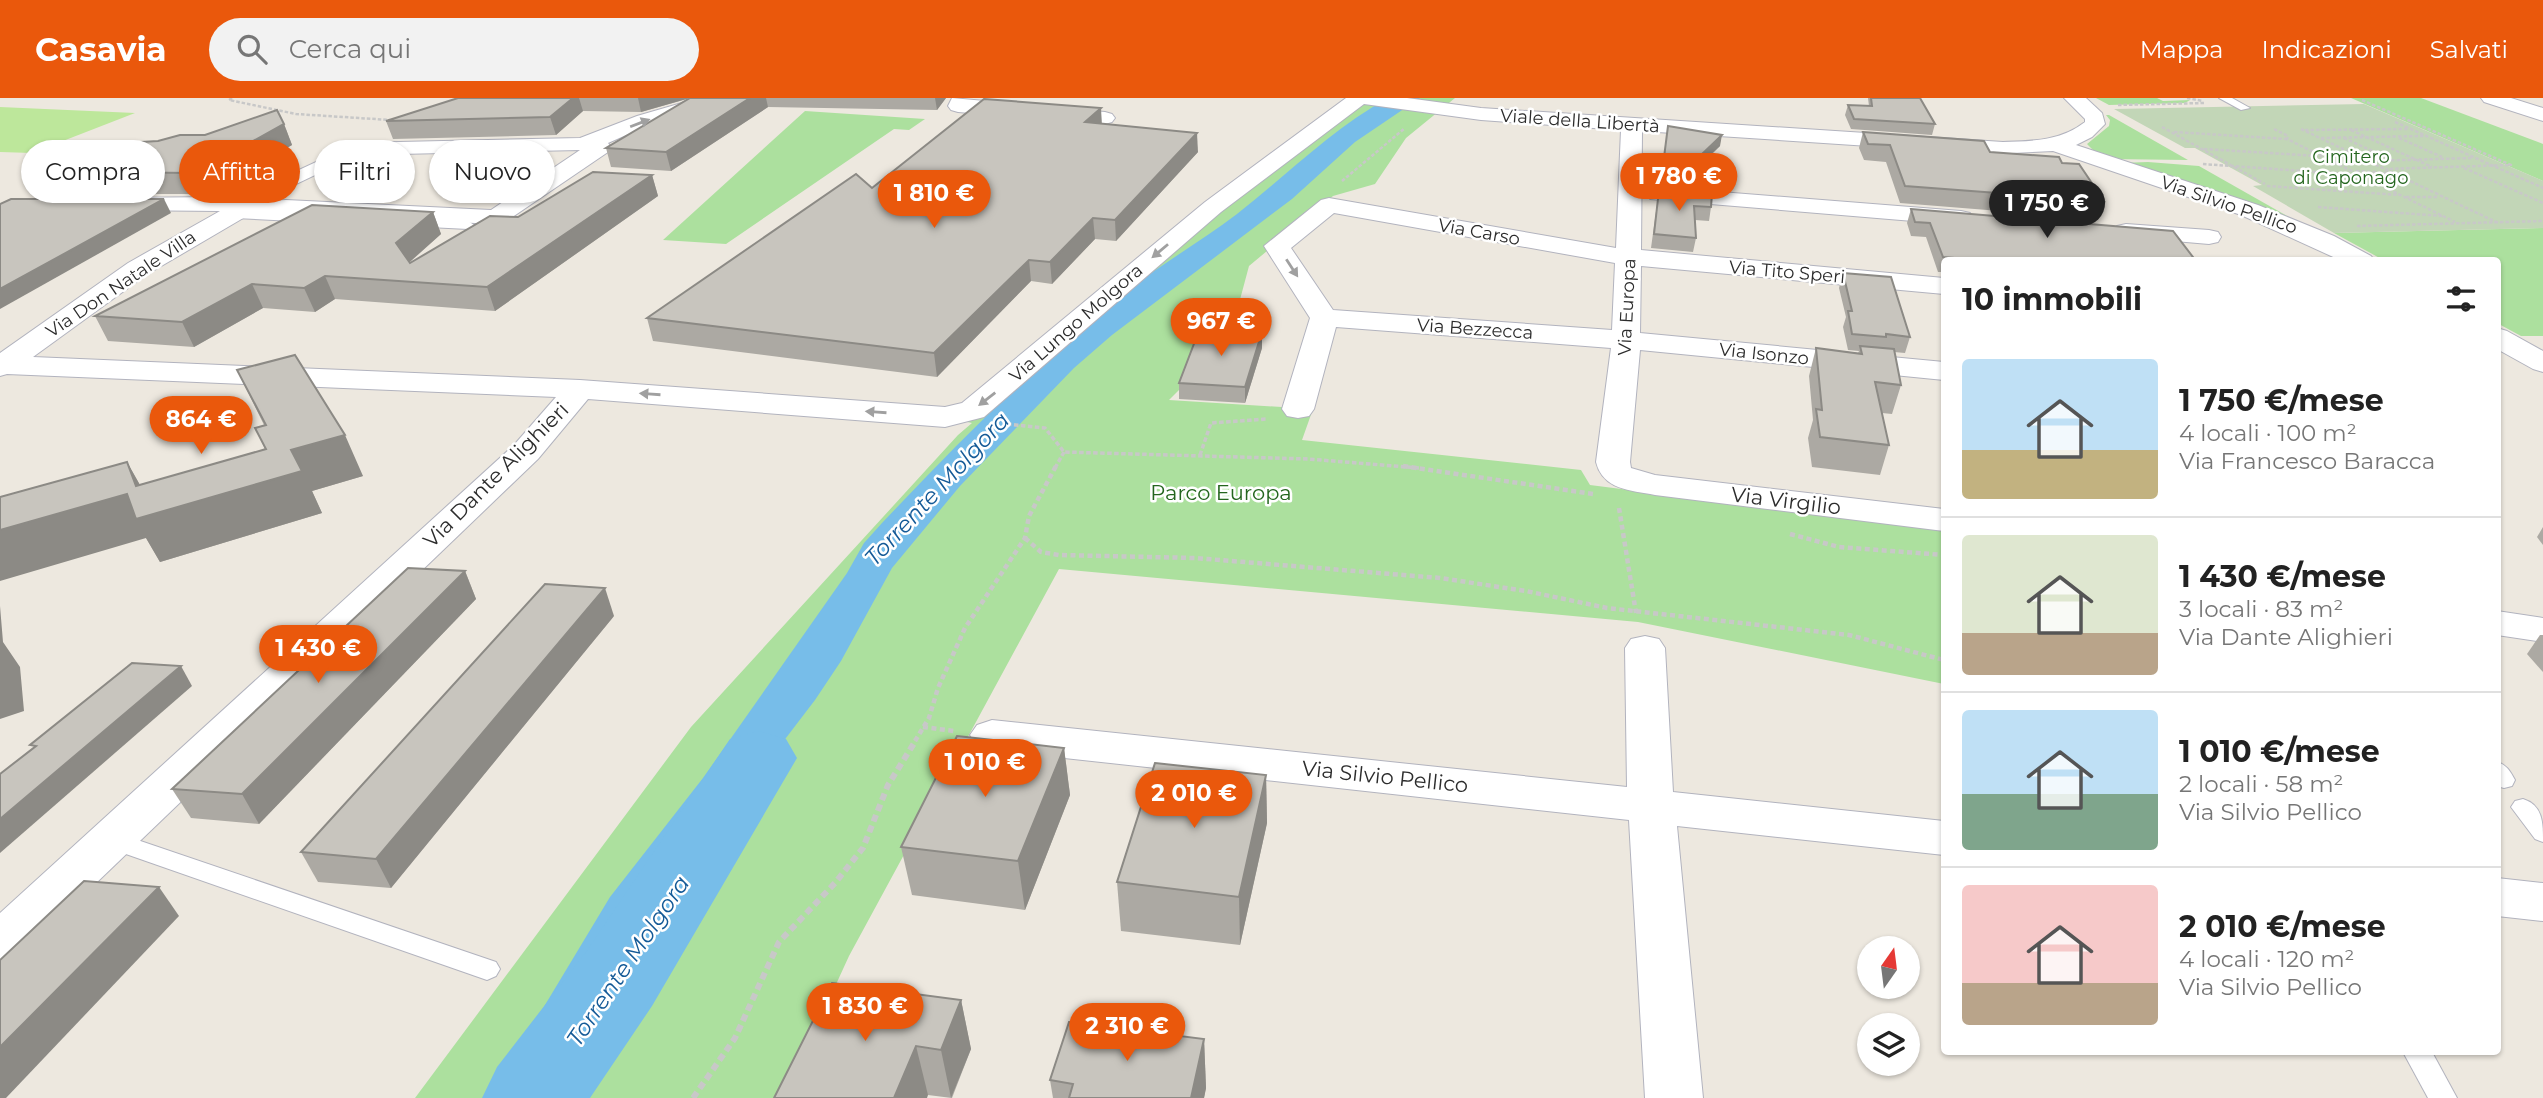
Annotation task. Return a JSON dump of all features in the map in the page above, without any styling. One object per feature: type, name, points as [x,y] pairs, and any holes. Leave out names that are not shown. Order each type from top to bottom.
[{"type":"street","points":[[581,144],[606,137],[644,120],[720,98]]},
{"type":"street","points":[[962,98],[957,106],[1105,118]]},
{"type":"street","points":[[2053,144],[2081,135],[2095,124],[2095,117],[2089,109],[2074,98]]},
{"type":"street","points":[[2491,98],[2543,114]]},
{"type":"street","name":"Viale della Libertà","points":[[1366,99],[1481,114],[1632,125],[1691,119],[1940,146],[2001,148],[2053,144]]},
{"type":"street","name":"Via Lungo Molgora","points":[[580,389],[944,417],[973,410],[1213,207],[1366,99]]},
{"type":"street","points":[[364,140],[415,122]]},
{"type":"street","name":"Via Europa","points":[[1623,489],[1614,462],[1626,340],[1632,125]]},
{"type":"street","points":[[96,203],[237,210],[286,207],[496,217],[600,147],[581,144],[415,148]]},
{"type":"street","name":"Via Silvio Pellico","points":[[2053,144],[2267,215],[2315,235],[2355,257]]},
{"type":"street","points":[[237,210],[314,170]]},
{"type":"street","points":[[1632,192],[1990,220]]},
{"type":"street","points":[[1298,409],[1324,318],[1277,246],[1329,205]]},
{"type":"street","name":"Via Carso","points":[[1329,205],[1629,257]]},
{"type":"street","name":"Via Don Natale Villa","points":[[2,366],[137,269],[237,210]]},
{"type":"street","points":[[2099,229],[2209,237]]},
{"type":"street","name":"Via Tito Speri","points":[[1629,257],[1941,286]]},
{"type":"street","name":"Via Bezzecca","points":[[1324,318],[1626,340]]},
{"type":"street","points":[[2501,339],[2543,363]]},
{"type":"street","name":"Via Isonzo","points":[[1626,340],[1941,371]]},
{"type":"street","name":"Via Dante Alighieri","points":[[2,366],[580,389]]},
{"type":"street","name":"Via Dante Alighieri","points":[[0,944],[526,452],[580,389]]},
{"type":"street","name":"Via Virgilio","points":[[1623,489],[1655,485],[1941,520]]},
{"type":"street","points":[[2501,624],[2543,630]]},
{"type":"street","points":[[1640,630],[1674,1098]]},
{"type":"street","name":"Via Silvio Pellico","points":[[992,735],[1941,838]]},
{"type":"street","points":[[2501,897],[2543,902]]},
{"type":"lane","points":[[2228,100],[2245,108]]},
{"type":"lane","points":[[237,210],[468,226]]},
{"type":"lane","points":[[2523,807],[2543,833]]},
{"type":"lane","points":[[111,839],[487,969]]},
{"type":"lane","points":[[2419,1055],[2443,1098]]},
{"type":"path","points":[[232,98],[229,100],[296,114],[415,122]]},
{"type":"path","points":[[2107,106],[2228,100]]},
{"type":"path","points":[[2362,100],[2511,165],[2386,169]]},
{"type":"path","points":[[1329,205],[1320,199],[1429,107]]},
{"type":"path","points":[[2395,122],[2543,188]]},
{"type":"path","points":[[2162,127],[2279,192]]},
{"type":"path","points":[[2274,129],[2288,136],[2287,139]]},
{"type":"path","points":[[2410,129],[2303,130],[2498,222]]},
{"type":"path","points":[[2350,130],[2433,168]]},
{"type":"path","points":[[2169,131],[2287,139],[2459,223]]},
{"type":"path","points":[[2395,136],[2444,159]]},
{"type":"path","points":[[2320,138],[2426,136]]},
{"type":"path","points":[[2344,137],[2392,160]]},
{"type":"path","points":[[2200,148],[2320,155],[2353,153]]},
{"type":"path","points":[[2368,161],[2476,158]]},
{"type":"path","points":[[2463,167],[2543,203]]},
{"type":"path","points":[[2351,171],[2394,173]]},
{"type":"path","points":[[2267,186],[2443,197]]},
{"type":"path","points":[[2316,206],[2444,216]]},
{"type":"path","points":[[2354,226],[2543,221]]},
{"type":"path","points":[[1200,455],[1211,423],[1292,418],[1298,409]]},
{"type":"path","points":[[1045,428],[1063,452],[1358,461],[1473,475],[1596,495]]},
{"type":"path","points":[[693,1098],[735,1038],[779,942],[835,883],[863,848],[888,785],[929,718],[943,677],[965,628],[1025,538],[1029,516],[1063,452]]},
{"type":"path","points":[[1623,489],[1640,630]]},
{"type":"path","points":[[1025,538],[1041,552],[1059,555],[1195,558],[1279,566],[1342,568],[1477,583],[1640,630],[1849,635],[1941,659]]},
{"type":"green space","name":"Parco Europa","points":[[1370,98],[1455,98],[1406,138],[1375,184],[1333,196],[1249,266],[1234,322],[1220,349],[1169,400],[1313,409],[1302,440],[1581,470],[1590,485],[1941,530],[1941,683],[1638,622],[1059,569],[849,956],[784,1098],[415,1098],[691,727],[958,435],[972,423],[958,420],[1355,105]]},
{"type":"green space","points":[[2096,98],[2190,100],[2185,103],[2109,105]]},
{"type":"green space","points":[[2351,98],[2421,98],[2543,144],[2543,181]]},
{"type":"green space","name":"Cimitero di Caponago","points":[[2364,104],[2543,181],[2543,228],[2334,233],[2253,186],[2262,185],[2195,148],[2185,148],[2114,109]]},
{"type":"green space","points":[[0,107],[135,113],[65,140],[21,140],[21,153],[0,152]]},
{"type":"green space","points":[[805,111],[925,119],[909,130],[894,129],[726,244],[663,240]]},
{"type":"green space","points":[[2106,115],[2188,160],[2109,159],[2096,153],[2087,144],[2109,126],[2110,120]]},
{"type":"green space","points":[[2120,163],[2199,166],[2301,224]]},
{"type":"green space","points":[[2543,228],[2543,336],[2521,336],[2501,325],[2501,257],[2378,257],[2334,233]]},
{"type":"water","name":"Torrente Molgora","points":[[1388,98],[1420,98],[1355,142],[1292,199],[1112,335],[1074,368],[960,486],[892,568],[841,661],[815,700],[682,874],[555,1098],[489,1098],[610,897],[703,778],[847,573],[864,543],[999,404],[1091,320],[1138,283],[1237,214],[1348,124]]},
{"type":"building","points":[[458,98],[573,98],[550,117],[386,121]]},
{"type":"building","points":[[690,98],[750,98],[666,152],[606,148]]},
{"type":"building","points":[[1871,98],[1920,98],[1935,124],[1854,119],[1848,105],[1872,106]]},
{"type":"building","points":[[984,99],[1101,108],[1085,122],[1197,133],[1115,220],[1093,218],[1050,262],[1029,260],[934,353],[647,318],[856,174],[872,188]]},
{"type":"building","points":[[277,110],[284,124],[255,140],[179,140],[179,173],[165,173],[165,140],[162,140],[180,135],[205,135]]},
{"type":"building","points":[[1668,126],[1722,135],[1699,157],[1714,158],[1713,177],[1662,173]]},
{"type":"building","points":[[1863,132],[1984,141],[1990,152],[2059,157],[2062,163],[2079,164],[2104,201],[1905,186],[1890,145],[1868,144]]},
{"type":"building","points":[[593,172],[652,175],[487,287],[325,276],[304,288],[252,284],[182,322],[95,316],[312,205],[433,212],[396,243],[410,263],[490,216],[518,217],[541,203],[555,203],[555,195]]},
{"type":"building","points":[[1659,190],[1712,194],[1711,207],[1694,206],[1696,238],[1654,234]]},
{"type":"building","points":[[11,199],[21,199],[21,203],[157,203],[0,289],[0,204]]},
{"type":"building","points":[[1911,209],[2173,231],[2193,257],[1943,257],[1930,223],[1915,222]]},
{"type":"building","points":[[1843,273],[1891,277],[1910,337],[1852,334],[1848,311],[1852,311]]},
{"type":"building","points":[[1200,328],[1262,332],[1245,387],[1179,383]]},
{"type":"building","points":[[1860,346],[1894,349],[1901,385],[1875,382],[1889,445],[1820,437],[1816,409],[1822,410],[1816,348],[1862,354]]},
{"type":"building","points":[[295,355],[345,435],[291,450],[302,471],[136,519],[127,494],[0,530],[0,497],[127,462],[136,486],[266,449],[255,428],[266,425],[237,370]]},
{"type":"building","points":[[408,568],[465,571],[242,794],[172,789]]},
{"type":"building","points":[[545,584],[605,588],[376,859],[301,852]]},
{"type":"building","points":[[132,663],[181,666],[0,819],[0,774],[36,746],[30,745]]},
{"type":"building","points":[[957,736],[1064,748],[1018,861],[901,847]]},
{"type":"building","points":[[1155,763],[1266,775],[1239,897],[1117,882]]},
{"type":"building","points":[[84,881],[159,887],[0,1047],[0,960]]},
{"type":"building","points":[[832,983],[961,1000],[941,1050],[916,1046],[894,1098],[774,1098]]},
{"type":"building","points":[[1069,1022],[1204,1039],[1191,1098],[1069,1098],[1073,1084],[1050,1080]]},
{"type":"waterway","name":"Torrente Molgora","points":[[533,1098],[619,979],[758,758]]}]
